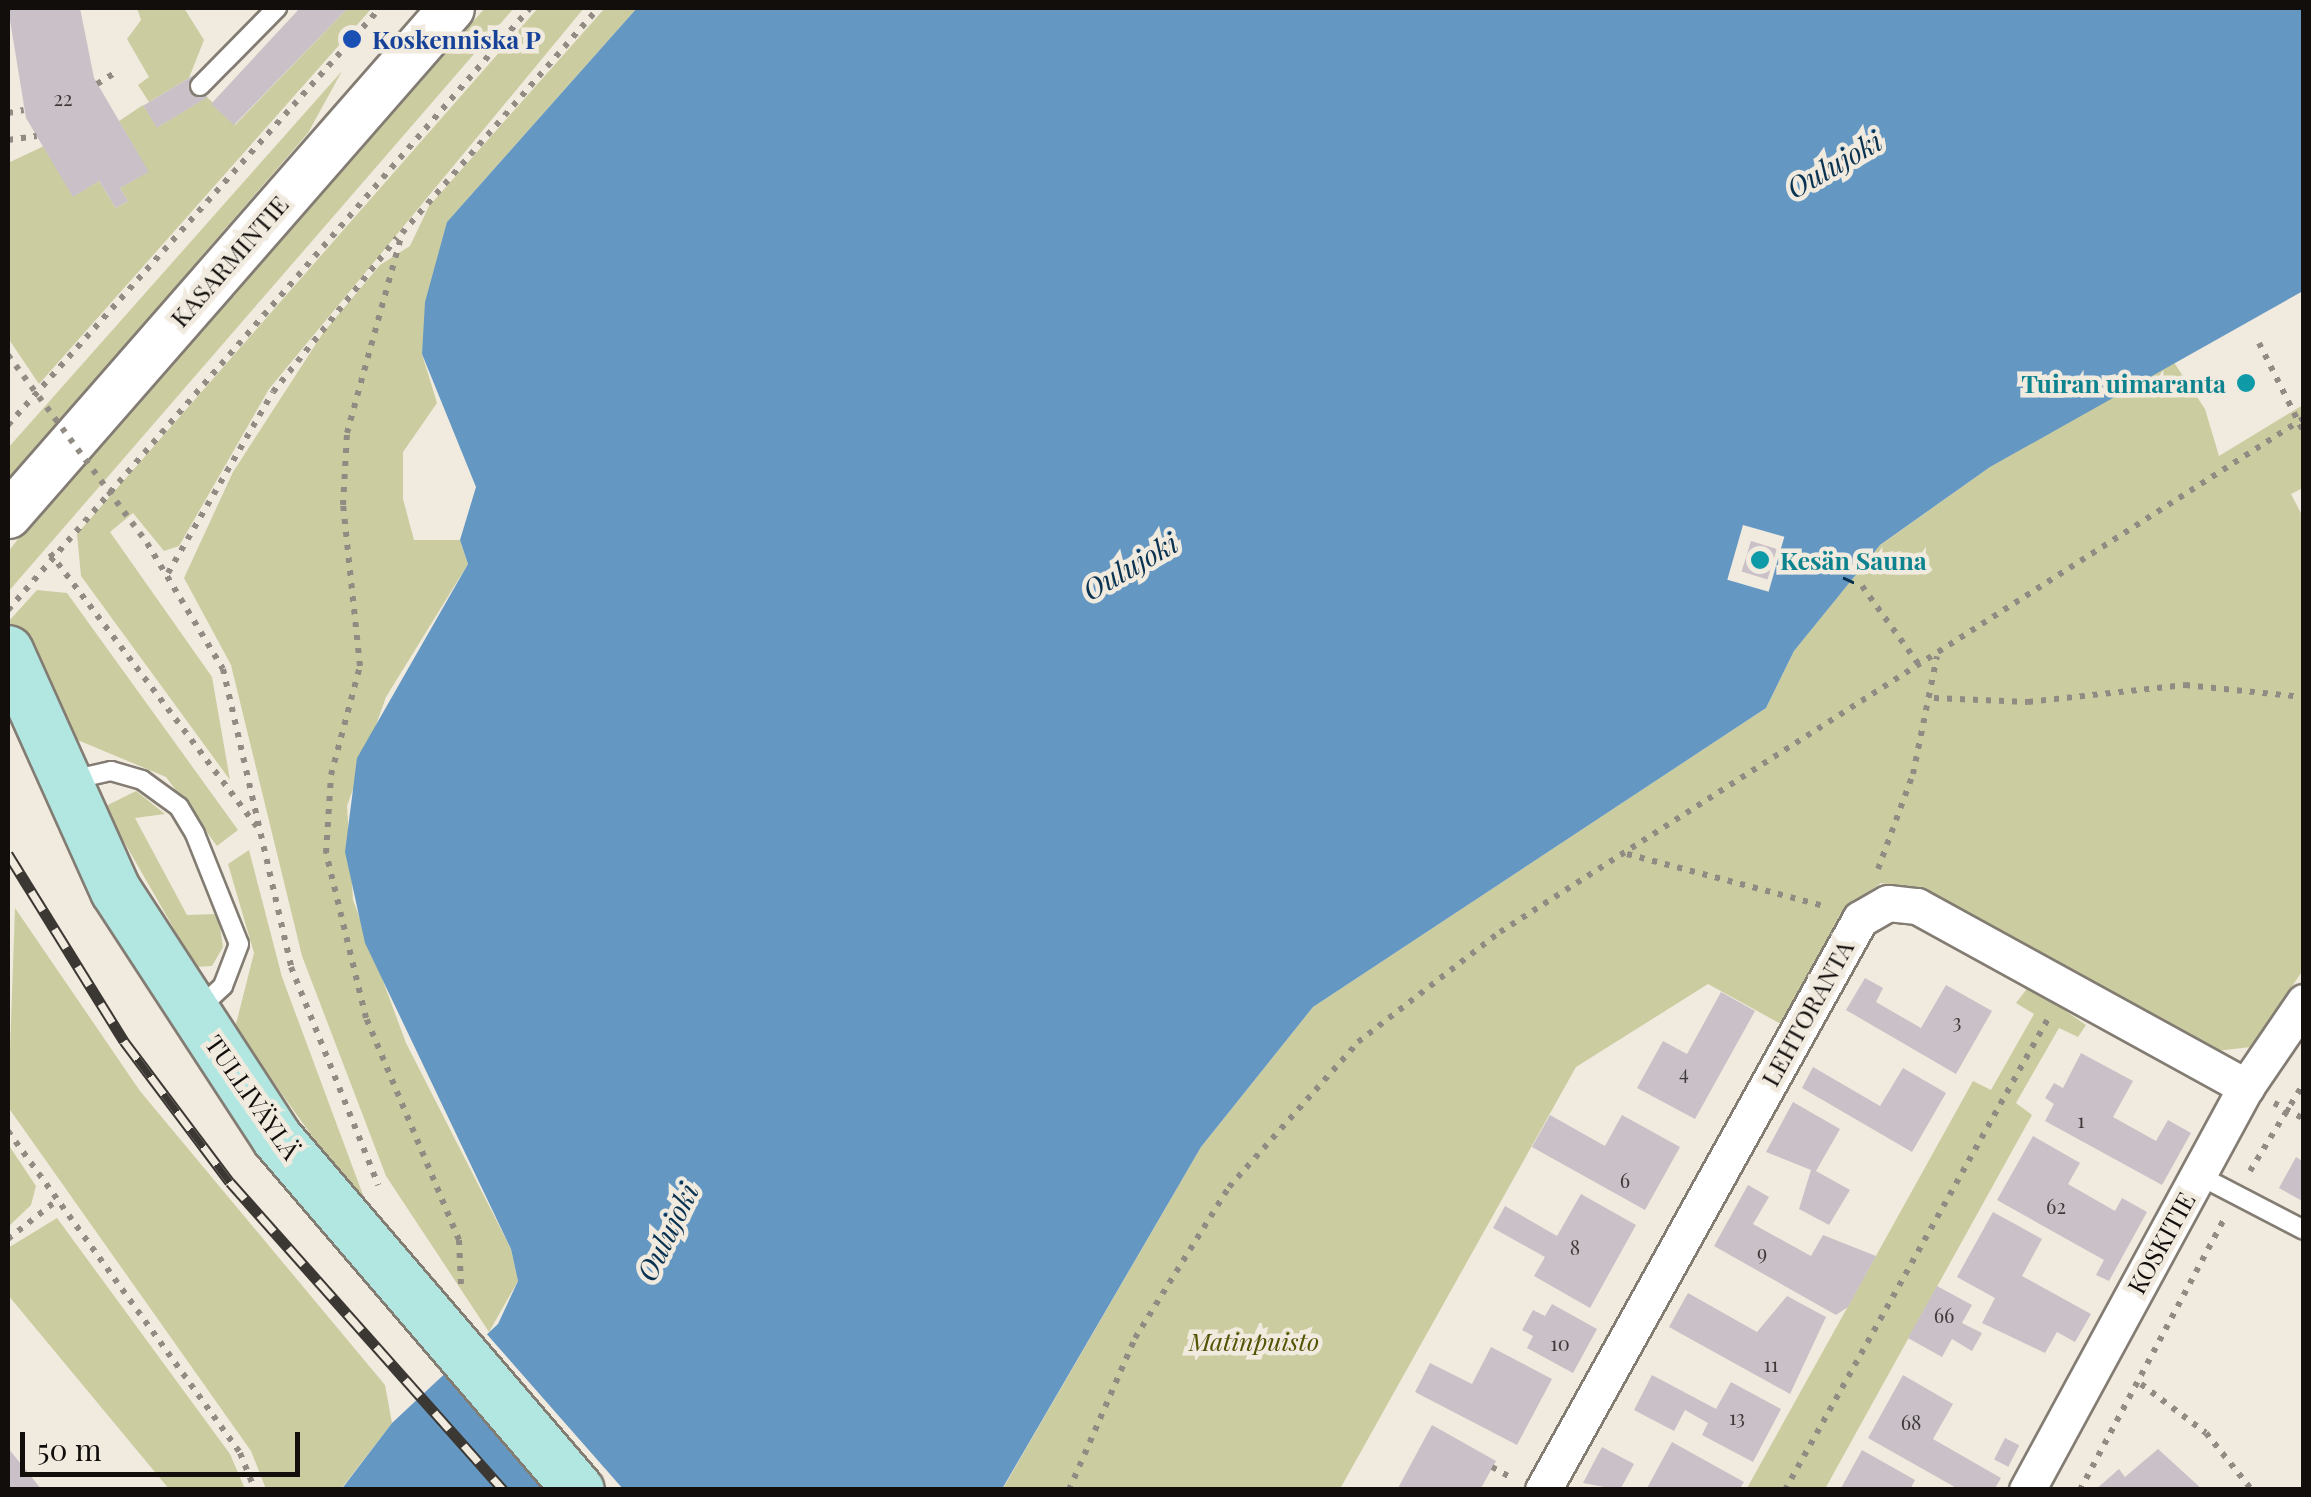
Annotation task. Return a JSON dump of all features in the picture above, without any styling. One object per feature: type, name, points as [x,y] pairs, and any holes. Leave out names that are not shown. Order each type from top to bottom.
[{"type":"main road","name":"TULLIVÄYLÄ","points":[[15,669],[116,891],[277,1138],[458,1354],[579,1490]]},
{"type":"street","name":"KASARMINTIE","points":[[8,515],[451,8]]},
{"type":"street","name":"LEHTORANTA","points":[[1543,1490],[1860,919],[1888,903],[1917,906],[2246,1088]]},
{"type":"street","name":"KOSKITIE","points":[[2027,1490],[2246,1088],[2304,1002]]},
{"type":"lane","points":[[200,86],[277,8]]},
{"type":"lane","points":[[66,782],[111,772],[142,780],[179,807],[195,834],[239,944],[223,986],[194,1012]]},
{"type":"lane","points":[[2198,1175],[2304,1230]]},
{"type":"path","points":[[8,425],[380,8]]},
{"type":"path","points":[[8,610],[50,553],[530,8]]},
{"type":"path","points":[[168,573],[272,392],[402,233],[598,8]]},
{"type":"path","points":[[97,84],[116,72]]},
{"type":"path","points":[[8,113],[24,110]]},
{"type":"path","points":[[8,140],[37,136]]},
{"type":"path","points":[[402,233],[347,434],[343,506],[360,666],[331,775],[326,853],[366,1018],[459,1240],[462,1305]]},
{"type":"path","points":[[2259,343],[2304,433]]},
{"type":"path","points":[[8,355],[168,573],[223,668],[291,966],[384,1198]]},
{"type":"path","points":[[1069,1490],[1135,1338],[1229,1187],[1358,1042],[1500,932],[2300,419]]},
{"type":"path","points":[[50,553],[260,830]]},
{"type":"path","points":[[1862,586],[1920,666]]},
{"type":"path","points":[[1625,853],[1860,919],[1934,698],[1937,655]]},
{"type":"path","points":[[1934,698],[2028,702],[2185,685],[2304,698]]},
{"type":"path","points":[[1784,1490],[2065,988]]},
{"type":"path","points":[[2080,1490],[2141,1384],[2236,1194],[2304,1083]]},
{"type":"path","points":[[8,1130],[240,1453],[255,1490]]},
{"type":"path","points":[[8,1239],[58,1200]]},
{"type":"path","points":[[2141,1384],[2206,1433],[2252,1490]]},
{"type":"green space","points":[[137,8],[184,8],[204,40],[189,78],[149,102],[138,85],[149,77],[127,39],[141,20]]},
{"type":"green space","points":[[348,8],[372,8],[39,384],[8,338],[8,163],[44,146],[74,196],[99,181],[116,208],[128,201],[120,188],[148,172],[119,121],[143,105],[158,127],[207,97],[235,125]]},
{"type":"green space","points":[[485,8],[514,8],[8,592],[8,552],[28,526]]},
{"type":"green space","points":[[538,8],[584,8],[269,389],[179,546],[164,551],[133,513],[110,532],[212,677],[230,780],[81,576],[77,534]]},
{"type":"green space","points":[[605,8],[637,8],[447,222],[422,354],[437,403],[403,452],[403,499],[414,540],[460,540],[468,564],[386,697],[347,806],[353,900],[406,1043],[511,1249],[518,1281],[489,1332],[386,1176],[302,956],[231,665],[184,578],[233,472],[323,333],[380,265],[410,246],[429,206]]},
{"type":"green space","points":[[342,71],[308,133],[8,480],[8,448]]},
{"type":"green space","name":"Matinpuisto","points":[[2173,361],[2205,409],[2219,456],[2303,405],[2303,488],[2291,494],[2304,519],[2303,970],[2251,1047],[2216,1051],[1928,891],[1881,883],[1841,913],[1781,1024],[1708,984],[1576,1067],[1340,1489],[1002,1490],[1201,1147],[1313,1007],[1766,708],[1794,651],[1879,546],[1990,467]]},
{"type":"green space","points":[[37,590],[67,593],[238,830],[217,846],[166,777],[68,736],[8,622]]},
{"type":"green space","points":[[136,791],[165,814],[135,818],[187,915],[218,914],[223,947],[212,966],[196,967],[104,807]]},
{"type":"green space","points":[[249,850],[282,977],[373,1222],[235,1028],[254,953],[228,864]]},
{"type":"green space","points":[[15,908],[140,1091],[385,1385],[392,1423],[341,1489],[266,1489],[251,1451],[8,1107]]},
{"type":"green space","points":[[2029,986],[2086,1025],[2078,1037],[2059,1028],[2016,1103],[2032,1115],[1825,1489],[1746,1490],[1973,1081],[1991,1090],[2034,1014],[2016,1003]]},
{"type":"green space","points":[[8,1144],[36,1186],[31,1205],[8,1227]]},
{"type":"green space","points":[[57,1218],[230,1454],[245,1489],[169,1489],[8,1295],[8,1248]]},
{"type":"water","name":"Oulujoki","points":[[637,8],[2303,8],[2303,291],[1990,467],[1880,545],[1794,651],[1766,708],[1313,1007],[1201,1147],[1002,1489],[341,1490],[392,1423],[498,1324],[518,1281],[511,1249],[365,943],[345,852],[357,758],[468,564],[460,540],[476,487],[422,354],[425,302],[447,222]]},
{"type":"pier","points":[[1743,525],[1784,537],[1769,592],[1727,580]]},
{"type":"pier","points":[[485,1332],[623,1489],[579,1489],[459,1354]]},
{"type":"building","points":[[8,8],[80,8],[94,78],[149,172],[120,188],[128,201],[116,208],[99,181],[73,197],[26,118]]},
{"type":"building","points":[[300,8],[348,8],[234,125],[211,104]]},
{"type":"building","points":[[194,75],[207,97],[157,128],[143,105]]},
{"type":"building","name":"Kesän Sauna","points":[[1751,541],[1777,549],[1767,579],[1742,572]]},
{"type":"building","points":[[1865,978],[1883,988],[1876,1002],[1921,1028],[1946,985],[1992,1011],[1956,1074],[1846,1010]]},
{"type":"building","points":[[1721,992],[1755,1011],[1695,1119],[1637,1088],[1663,1041],[1687,1054]]},
{"type":"building","points":[[2081,1053],[2133,1081],[2113,1117],[2156,1141],[2168,1120],[2191,1133],[2162,1185],[2045,1121],[2054,1104],[2045,1098],[2054,1083],[2063,1088]]},
{"type":"building","points":[[1813,1067],[1880,1106],[1903,1068],[1946,1093],[1912,1152],[1802,1088]]},
{"type":"building","points":[[1793,1102],[1840,1129],[1816,1171],[1850,1190],[1829,1225],[1799,1209],[1811,1170],[1766,1152]]},
{"type":"building","points":[[1550,1115],[1605,1146],[1622,1115],[1680,1147],[1645,1210],[1532,1147]]},
{"type":"building","points":[[2033,1136],[2080,1163],[2068,1184],[2115,1211],[2122,1198],[2147,1212],[2109,1281],[2096,1275],[2104,1260],[1997,1200]]},
{"type":"building","points":[[2296,1157],[2304,1162],[2304,1202],[2279,1188]]},
{"type":"building","points":[[1748,1185],[1769,1197],[1753,1224],[1811,1256],[1823,1235],[1876,1256],[1848,1307],[1836,1315],[1714,1246]]},
{"type":"building","points":[[1581,1194],[1636,1225],[1590,1308],[1534,1276],[1545,1257],[1493,1228],[1505,1206],[1557,1236]]},
{"type":"building","points":[[1993,1212],[2042,1239],[2022,1276],[2091,1314],[2075,1342],[2057,1332],[2045,1353],[1982,1323],[1995,1298],[1957,1277]]},
{"type":"building","points":[[1937,1286],[1972,1305],[1962,1323],[1982,1333],[1972,1351],[1952,1339],[1942,1357],[1908,1338]]},
{"type":"building","points":[[1688,1293],[1757,1332],[1787,1296],[1826,1317],[1790,1394],[1669,1327]]},
{"type":"building","points":[[1552,1304],[1597,1329],[1573,1373],[1527,1348],[1533,1336],[1522,1330],[1533,1310],[1545,1316]]},
{"type":"building","points":[[1491,1347],[1552,1379],[1517,1445],[1415,1392],[1430,1363],[1472,1384]]},
{"type":"building","points":[[1652,1375],[1716,1409],[1731,1382],[1781,1409],[1753,1462],[1702,1435],[1708,1423],[1685,1410],[1674,1431],[1634,1410]]},
{"type":"building","points":[[1903,1375],[1953,1404],[1933,1439],[2001,1478],[1994,1490],[1960,1490],[1868,1438]]},
{"type":"building","points":[[1432,1425],[1496,1461],[1480,1490],[1397,1490]]},
{"type":"building","points":[[2005,1438],[2019,1445],[2008,1467],[1994,1459]]},
{"type":"building","points":[[1672,1442],[1744,1482],[1739,1490],[1646,1490]]},
{"type":"building","points":[[1602,1447],[1634,1464],[1620,1490],[1583,1483]]},
{"type":"building","points":[[8,1448],[42,1490],[8,1490]]},
{"type":"building","points":[[2158,1449],[2203,1490],[2095,1490],[2119,1469],[2125,1477]]},
{"type":"building","points":[[1862,1450],[1915,1480],[1910,1490],[1840,1490]]},
{"type":"ferry route","points":[[1783,550],[1862,586]]},
{"type":"railway","points":[[8,854],[124,1041],[230,1182],[503,1490]]},
{"type":"place","name":"Koskenniska P","points":[[352,39]]},
{"type":"place","name":"Tuiran uimaranta","points":[[2246,383]]},
{"type":"place","name":"Kesän Sauna","points":[[1760,560]]}]
